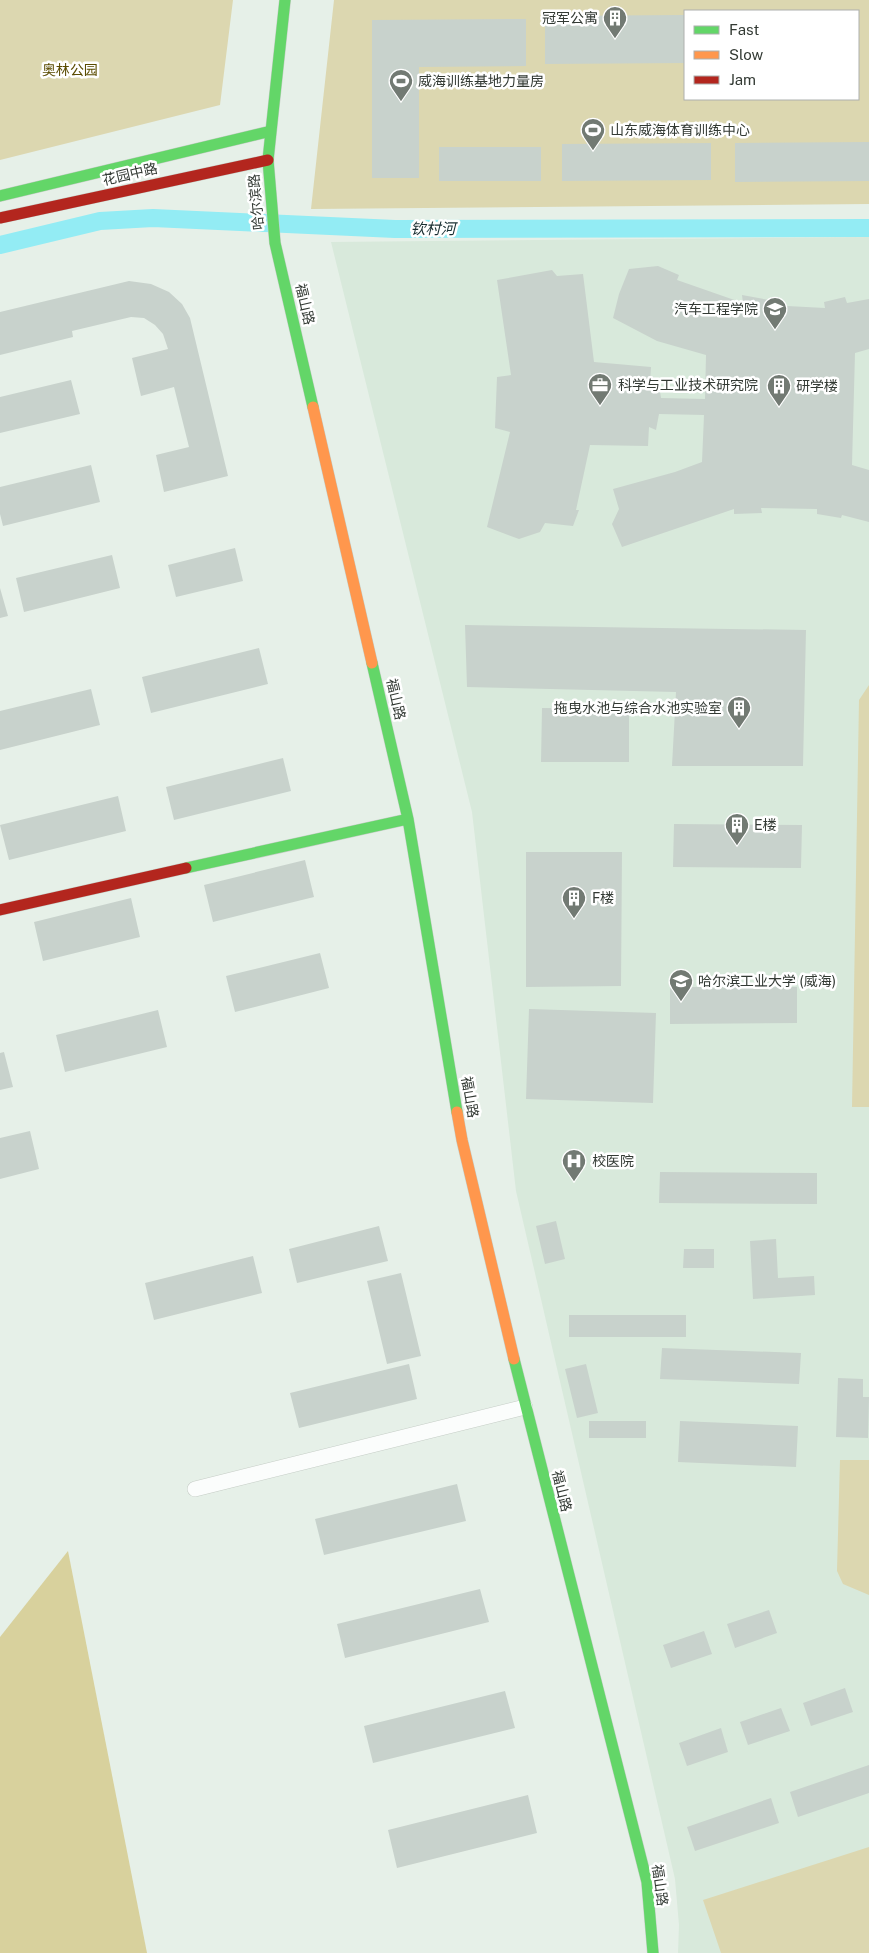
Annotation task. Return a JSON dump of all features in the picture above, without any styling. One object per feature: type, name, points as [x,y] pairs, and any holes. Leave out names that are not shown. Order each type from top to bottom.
[{"type":"main road","points":[[268,160],[285,0]]},
{"type":"main road","points":[[0,196],[271,131]]},
{"type":"main road","name":"哈尔滨路","points":[[268,160],[275,242]]},
{"type":"main road","name":"花园中路","points":[[0,218],[268,160]]},
{"type":"main road","name":"福山路","points":[[275,242],[408,818],[462,1140],[524,1407],[647,1882],[652,1953]]},
{"type":"main road","points":[[0,910],[408,818]]},
{"type":"street","points":[[195,1489],[524,1407]]},
{"type":"shaded area","name":"哈尔滨工业大学 (威海)","points":[[869,237],[869,1953],[678,1953],[679,1925],[675,1879],[516,1191],[472,812],[331,242]]},
{"type":"shaded area","points":[[68,1551],[147,1953],[0,1953],[0,1637]]},
{"type":"green space","name":"奥林公园","points":[[0,0],[233,0],[220,105],[0,160]]},
{"type":"green space","name":"山东威海体育训练中心","points":[[334,0],[869,0],[869,204],[311,209]]},
{"type":"green space","points":[[869,685],[869,1107],[852,1107],[859,700]]},
{"type":"green space","points":[[840,1460],[869,1460],[869,1595],[843,1584],[837,1571]]},
{"type":"green space","points":[[869,1847],[869,1953],[721,1953],[703,1900]]},
{"type":"building","name":"冠军公寓","points":[[684,15],[684,63],[545,64],[545,16]]},
{"type":"building","points":[[526,19],[526,66],[419,67],[419,178],[372,178],[372,20]]},
{"type":"building","points":[[869,142],[869,181],[735,182],[735,143]]},
{"type":"building","points":[[711,143],[711,180],[562,181],[562,144]]},
{"type":"building","points":[[439,147],[541,147],[541,181],[439,181]]},
{"type":"building","name":"研学楼","points":[[658,266],[679,275],[677,280],[743,303],[742,295],[769,300],[768,305],[825,308],[824,302],[845,297],[847,303],[869,299],[869,349],[855,353],[852,465],[869,470],[869,522],[842,515],[841,518],[817,514],[817,509],[761,508],[762,513],[734,514],[734,509],[622,547],[612,524],[619,509],[613,489],[675,472],[702,462],[704,415],[659,414],[656,430],[649,427],[648,446],[590,445],[576,510],[579,510],[573,526],[545,523],[540,532],[519,539],[487,527],[510,432],[495,428],[497,377],[511,375],[497,280],[552,270],[557,276],[583,274],[594,362],[651,367],[650,384],[659,385],[661,398],[705,399],[706,355],[657,341],[613,318],[619,294],[629,269]]},
{"type":"building","points":[[129,281],[151,284],[169,292],[182,304],[190,318],[228,476],[164,492],[156,455],[189,447],[174,387],[141,396],[132,358],[168,349],[163,334],[155,325],[144,318],[131,317],[72,331],[73,337],[0,355],[0,312]]},
{"type":"building","points":[[71,380],[80,414],[0,433],[0,397]]},
{"type":"building","points":[[91,465],[100,502],[3,526],[0,514],[0,487]]},
{"type":"building","points":[[235,548],[243,581],[176,597],[168,565]]},
{"type":"building","points":[[112,555],[120,588],[24,612],[16,578]]},
{"type":"building","points":[[0,588],[8,616],[0,618]]},
{"type":"building","name":"拖曳水池与综合水池实验室","points":[[465,625],[806,630],[803,766],[672,766],[676,692],[467,687]]},
{"type":"building","points":[[259,648],[268,684],[151,713],[142,677]]},
{"type":"building","points":[[91,689],[100,725],[0,750],[0,711]]},
{"type":"building","points":[[542,708],[629,709],[629,762],[541,762]]},
{"type":"building","points":[[283,758],[291,791],[174,820],[166,787]]},
{"type":"building","points":[[118,796],[126,831],[9,860],[0,825]]},
{"type":"building","name":"E楼","points":[[674,824],[802,825],[801,868],[673,867]]},
{"type":"building","name":"F楼","points":[[526,852],[622,852],[621,986],[526,987]]},
{"type":"building","points":[[305,860],[314,897],[213,922],[204,885]]},
{"type":"building","points":[[131,898],[140,937],[43,961],[34,922]]},
{"type":"building","points":[[320,953],[329,988],[235,1012],[226,976]]},
{"type":"building","points":[[670,987],[797,987],[797,1023],[670,1024]]},
{"type":"building","points":[[529,1009],[656,1013],[653,1103],[526,1099]]},
{"type":"building","points":[[158,1010],[167,1047],[65,1072],[56,1035]]},
{"type":"building","points":[[4,1052],[13,1087],[0,1090],[0,1053]]},
{"type":"building","points":[[30,1131],[39,1169],[0,1179],[0,1138]]},
{"type":"building","points":[[660,1172],[817,1173],[817,1204],[659,1203]]},
{"type":"building","points":[[556,1221],[565,1259],[545,1264],[536,1226]]},
{"type":"building","points":[[379,1226],[388,1261],[297,1283],[289,1249]]},
{"type":"building","points":[[776,1239],[778,1278],[814,1276],[815,1295],[753,1299],[750,1241]]},
{"type":"building","points":[[684,1249],[714,1249],[714,1268],[683,1268]]},
{"type":"building","points":[[253,1256],[262,1293],[154,1320],[145,1283]]},
{"type":"building","points":[[401,1273],[421,1356],[387,1364],[367,1281]]},
{"type":"building","points":[[569,1315],[686,1315],[686,1337],[569,1337]]},
{"type":"building","points":[[662,1348],[801,1353],[799,1384],[660,1379]]},
{"type":"building","points":[[409,1364],[417,1399],[299,1428],[290,1393]]},
{"type":"building","points":[[586,1364],[598,1413],[577,1418],[565,1369]]},
{"type":"building","points":[[838,1378],[863,1379],[863,1397],[869,1397],[868,1438],[836,1437]]},
{"type":"building","points":[[589,1421],[646,1421],[646,1438],[589,1438]]},
{"type":"building","points":[[680,1421],[798,1426],[796,1467],[678,1462]]},
{"type":"building","points":[[457,1484],[466,1521],[324,1555],[315,1519]]},
{"type":"building","points":[[480,1589],[489,1622],[345,1658],[337,1624]]},
{"type":"building","points":[[769,1610],[777,1633],[735,1648],[727,1624]]},
{"type":"building","points":[[704,1631],[712,1654],[671,1668],[663,1645]]},
{"type":"building","points":[[845,1688],[853,1712],[811,1726],[803,1703]]},
{"type":"building","points":[[505,1691],[515,1728],[373,1763],[364,1726]]},
{"type":"building","points":[[781,1708],[790,1731],[748,1745],[740,1722]]},
{"type":"building","points":[[721,1728],[728,1752],[687,1766],[679,1743]]},
{"type":"building","points":[[869,1765],[869,1793],[798,1817],[790,1792]]},
{"type":"building","points":[[528,1795],[537,1833],[397,1868],[388,1830]]},
{"type":"building","points":[[771,1798],[779,1823],[695,1851],[687,1827]]},
{"type":"waterway","name":"钦村河","points":[[0,245],[100,221],[153,218],[395,229],[869,228]]},
{"type":"traffic: fast","points":[[285,0],[268,160],[275,243],[313,407]]},
{"type":"traffic: fast","points":[[0,196],[271,131]]},
{"type":"traffic: fast","points":[[372,663],[408,819],[457,1112]]},
{"type":"traffic: fast","points":[[186,868],[408,819]]},
{"type":"traffic: fast","points":[[514,1359],[647,1882],[653,1953]]},
{"type":"traffic: slow","points":[[313,407],[372,663]]},
{"type":"traffic: slow","points":[[457,1112],[514,1359]]},
{"type":"traffic: jam","points":[[0,218],[268,160]]},
{"type":"traffic: jam","points":[[0,910],[186,868]]},
{"type":"place","name":"冠军公寓","points":[[615,39]]},
{"type":"place","name":"威海训练基地力量房","points":[[401,102]]},
{"type":"place","name":"山东威海体育训练中心","points":[[593,151]]},
{"type":"place","name":"汽车工程学院","points":[[775,330]]},
{"type":"place","name":"科学与工业技术研究院","points":[[600,406]]},
{"type":"place","name":"研学楼","points":[[779,407]]},
{"type":"place","name":"拖曳水池与综合水池实验室","points":[[739,729]]},
{"type":"place","name":"E楼","points":[[737,846]]},
{"type":"place","name":"F楼","points":[[574,919]]},
{"type":"place","name":"哈尔滨工业大学 (威海)","points":[[681,1002]]},
{"type":"place","name":"校医院","points":[[574,1182]]}]
